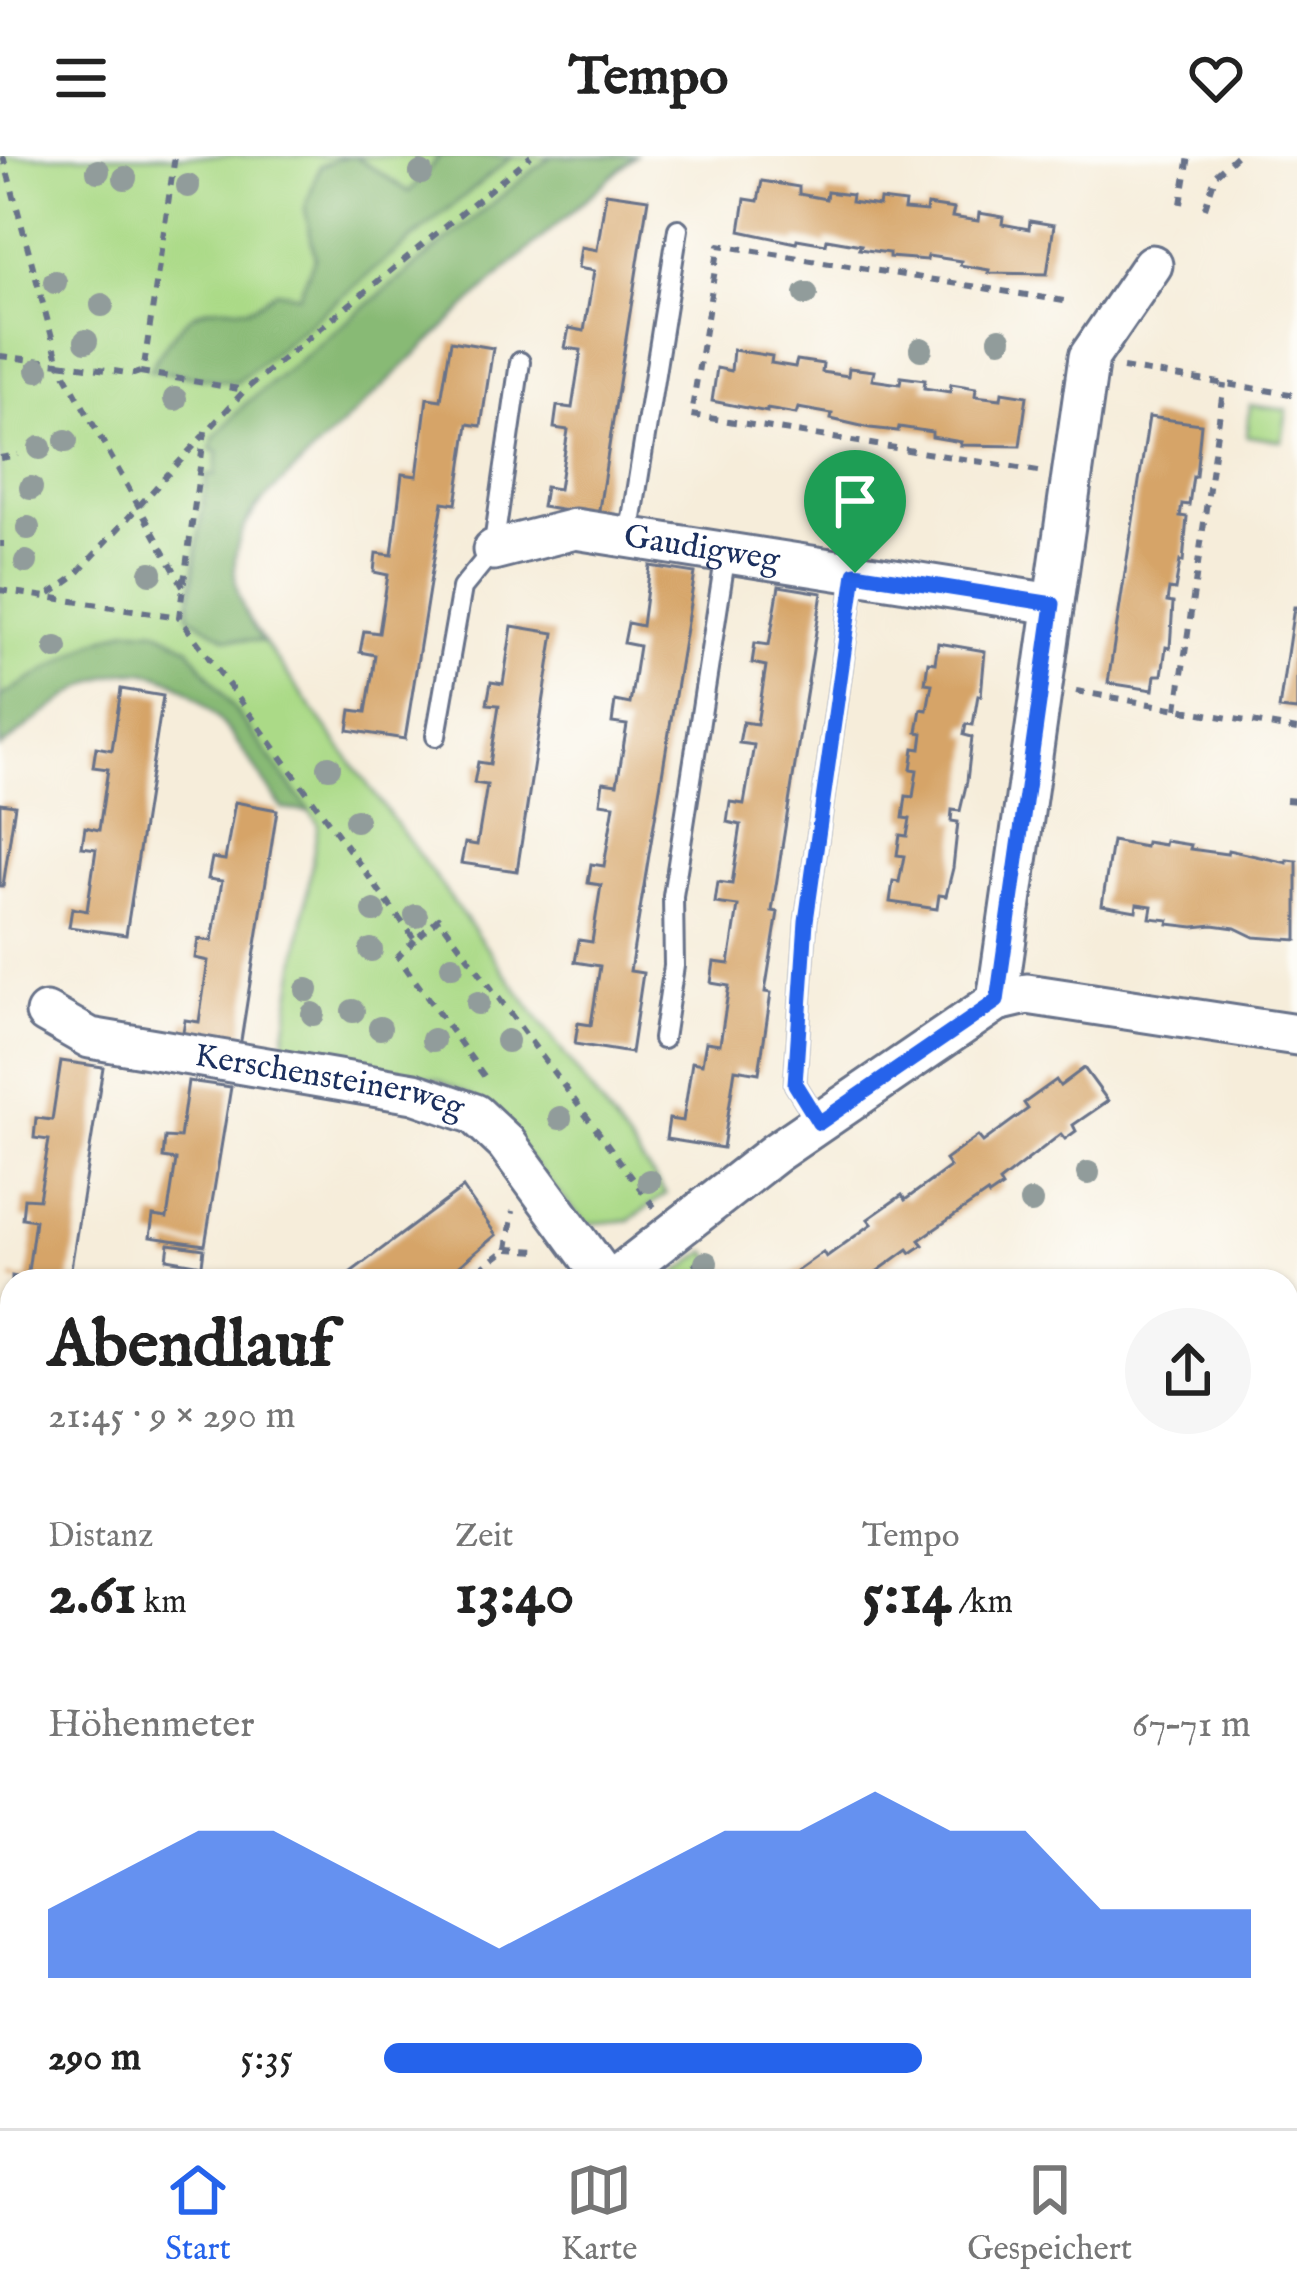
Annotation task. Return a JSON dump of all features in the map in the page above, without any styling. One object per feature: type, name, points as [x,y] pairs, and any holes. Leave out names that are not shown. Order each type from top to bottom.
[{"type":"street","points":[[997,1001],[1089,357],[1152,265]]},
{"type":"street","name":"Gaudigweg","points":[[493,550],[575,529],[1053,604]]},
{"type":"street","points":[[624,1269],[819,1123],[997,1001],[1027,994],[1297,1035]]},
{"type":"street","name":"Kerschensteinerweg","points":[[46,1013],[90,1039],[414,1093],[476,1114],[506,1143],[600,1269]]},
{"type":"lane","points":[[629,537],[677,229]]},
{"type":"lane","points":[[436,736],[462,588],[493,550],[520,362]]},
{"type":"lane","points":[[663,1039],[674,966],[673,896],[726,553]]},
{"type":"lane","points":[[819,1123],[795,1084],[796,1061],[806,921],[855,573]]},
{"type":"path","points":[[3,156],[59,363],[185,589]]},
{"type":"path","points":[[140,372],[175,156]]},
{"type":"path","points":[[50,594],[73,578],[245,390],[519,161],[531,156]]},
{"type":"path","points":[[1181,205],[1189,156]]},
{"type":"path","points":[[1205,208],[1216,174],[1236,156]]},
{"type":"path","points":[[0,172],[10,174]]},
{"type":"path","points":[[1043,472],[692,415],[695,394],[719,245],[1070,302]]},
{"type":"path","points":[[0,356],[245,390]]},
{"type":"path","points":[[1121,368],[1297,395]]},
{"type":"path","points":[[1177,709],[1224,384]]},
{"type":"path","points":[[179,617],[206,431]]},
{"type":"path","points":[[0,458],[18,455]]},
{"type":"path","points":[[0,590],[179,617],[415,940]]},
{"type":"path","points":[[1067,689],[1297,730]]},
{"type":"path","points":[[1286,800],[1297,801]]},
{"type":"path","points":[[487,1125],[491,1085],[398,957],[439,918],[656,1209]]},
{"type":"path","points":[[507,1249],[513,1210]]},
{"type":"path","points":[[481,1269],[507,1249],[559,1251]]},
{"type":"path","points":[[688,1254],[699,1269]]},
{"type":"green space","points":[[0,156],[635,156],[506,269],[277,485],[242,531],[234,563],[247,619],[666,1194],[630,1220],[586,1224],[474,1097],[439,1080],[282,1054],[318,824],[310,812],[283,809],[225,727],[178,683],[150,673],[119,673],[84,687],[0,748]]},
{"type":"green space","points":[[348,156],[409,192],[440,156],[513,156],[236,383],[149,370],[174,334],[198,313],[219,307],[247,308],[276,291],[299,295],[315,257],[305,208],[320,166]]},
{"type":"green space","points":[[551,156],[635,156],[506,269],[255,508],[238,543],[235,576],[244,609],[263,642],[226,638],[188,615],[207,475],[215,475],[218,452],[211,450],[214,438],[244,405]]},
{"type":"green space","points":[[1250,405],[1287,410],[1282,441],[1247,436]]},
{"type":"green space","points":[[128,629],[156,630],[188,647],[310,812],[283,809],[246,754],[202,702],[177,683],[149,673],[118,673],[84,687],[0,748],[0,697],[96,641]]},
{"type":"green space","points":[[707,1251],[720,1269],[682,1269]]},
{"type":"building","points":[[762,181],[799,187],[799,194],[826,199],[827,192],[852,195],[851,202],[879,206],[880,200],[905,203],[904,210],[926,212],[927,205],[954,209],[952,217],[978,221],[979,213],[1003,217],[1002,224],[1029,229],[1030,221],[1054,225],[1047,274],[988,273],[960,265],[961,261],[889,257],[889,253],[827,239],[826,244],[797,239],[796,243],[740,231],[745,199],[758,201]]},
{"type":"building","points":[[606,193],[648,199],[598,516],[542,507],[545,487],[559,489],[568,430],[554,428],[557,406],[572,408],[581,350],[565,348],[569,328],[584,331],[594,271],[578,268],[581,247],[597,250]]},
{"type":"building","points":[[451,341],[493,348],[481,426],[468,424],[456,504],[443,502],[405,739],[348,730],[351,710],[366,712],[373,670],[375,655],[360,652],[364,631],[379,633],[388,575],[374,572],[376,553],[392,555],[402,474],[417,476],[427,398],[441,400]]},
{"type":"building","points":[[733,350],[772,356],[771,363],[795,367],[797,360],[823,364],[822,372],[848,376],[849,368],[874,371],[872,380],[900,384],[901,377],[925,380],[924,388],[950,392],[951,384],[976,388],[975,396],[1001,399],[1002,392],[1027,396],[1020,446],[960,445],[932,437],[932,432],[870,428],[831,419],[832,414],[798,408],[796,414],[767,412],[712,401],[717,368],[731,371]]},
{"type":"building","points":[[1149,417],[1201,424],[1196,476],[1189,505],[1182,504],[1180,516],[1187,517],[1183,562],[1167,602],[1173,603],[1170,648],[1166,647],[1162,675],[1155,675],[1153,690],[1108,683]]},
{"type":"building","points":[[650,566],[695,573],[630,971],[643,973],[631,1053],[575,1044],[578,1023],[591,1025],[600,966],[575,962],[579,940],[592,942],[601,885],[588,883],[591,864],[604,866],[614,805],[600,803],[603,782],[617,784],[627,725],[612,723],[615,701],[630,704],[639,646],[624,643],[628,623],[642,626]]},
{"type":"building","points":[[779,586],[822,593],[772,911],[778,912],[759,1073],[735,1069],[723,1148],[666,1139],[669,1119],[683,1121],[692,1062],[702,1064],[706,1042],[720,1044],[729,986],[711,983],[714,962],[729,964],[738,906],[715,903],[718,882],[732,884],[741,825],[727,822],[730,802],[744,804],[754,745],[739,743],[743,722],[757,724],[766,666],[752,663],[755,643],[769,645]]},
{"type":"building","points":[[1297,607],[1297,711],[1279,709]]},
{"type":"building","points":[[512,626],[554,633],[517,871],[461,863],[465,843],[477,845],[487,785],[474,783],[478,762],[490,764],[499,705],[487,704],[491,682],[503,684]]},
{"type":"building","points":[[938,643],[985,651],[981,696],[973,725],[966,724],[964,735],[972,737],[967,781],[960,811],[952,810],[951,821],[958,822],[953,868],[946,896],[939,895],[937,909],[890,902],[904,856],[897,855],[900,835],[907,836],[910,819],[903,818],[906,796],[913,797],[914,748],[921,749],[923,733],[917,732],[921,709],[927,710],[932,684],[925,683],[928,662],[935,663]]},
{"type":"building","points":[[121,689],[163,696],[126,935],[69,927],[72,908],[87,911],[96,849],[82,847],[85,827],[99,830],[108,769],[93,767],[96,747],[112,750]]},
{"type":"building","points":[[235,802],[277,810],[240,1047],[182,1038],[185,1020],[199,1022],[208,961],[195,958],[198,939],[212,941],[222,881],[208,879],[212,858],[225,860]]},
{"type":"building","points":[[0,803],[15,805],[3,886],[0,886]]},
{"type":"building","points":[[1112,841],[1145,847],[1146,842],[1164,845],[1165,841],[1191,845],[1190,849],[1297,861],[1297,940],[1254,937],[1213,925],[1168,924],[1169,920],[1150,918],[1152,906],[1137,904],[1136,911],[1102,905]]},
{"type":"building","points":[[61,1061],[103,1067],[71,1269],[28,1269],[35,1220],[22,1218],[24,1198],[39,1199],[49,1140],[34,1138],[36,1118],[52,1120]]},
{"type":"building","points":[[1084,1068],[1108,1101],[1073,1125],[1076,1131],[1065,1139],[1061,1134],[999,1182],[1002,1187],[919,1240],[923,1245],[911,1253],[908,1249],[880,1269],[799,1269],[823,1252],[826,1257],[872,1224],[868,1219],[902,1195],[905,1200],[950,1167],[945,1160],[978,1136],[983,1142],[1028,1109],[1024,1103],[1056,1080],[1060,1086]]},
{"type":"building","points":[[188,1081],[231,1087],[205,1245],[150,1237],[153,1216],[167,1218],[176,1160],[163,1158],[165,1137],[180,1138]]},
{"type":"building","points":[[463,1188],[496,1235],[455,1269],[355,1269]]},
{"type":"building","points":[[169,1244],[204,1249],[202,1265],[167,1259]]},
{"type":"route","points":[[855,573],[1053,604],[997,1001],[819,1123],[795,1084],[806,921],[855,573]]}]
